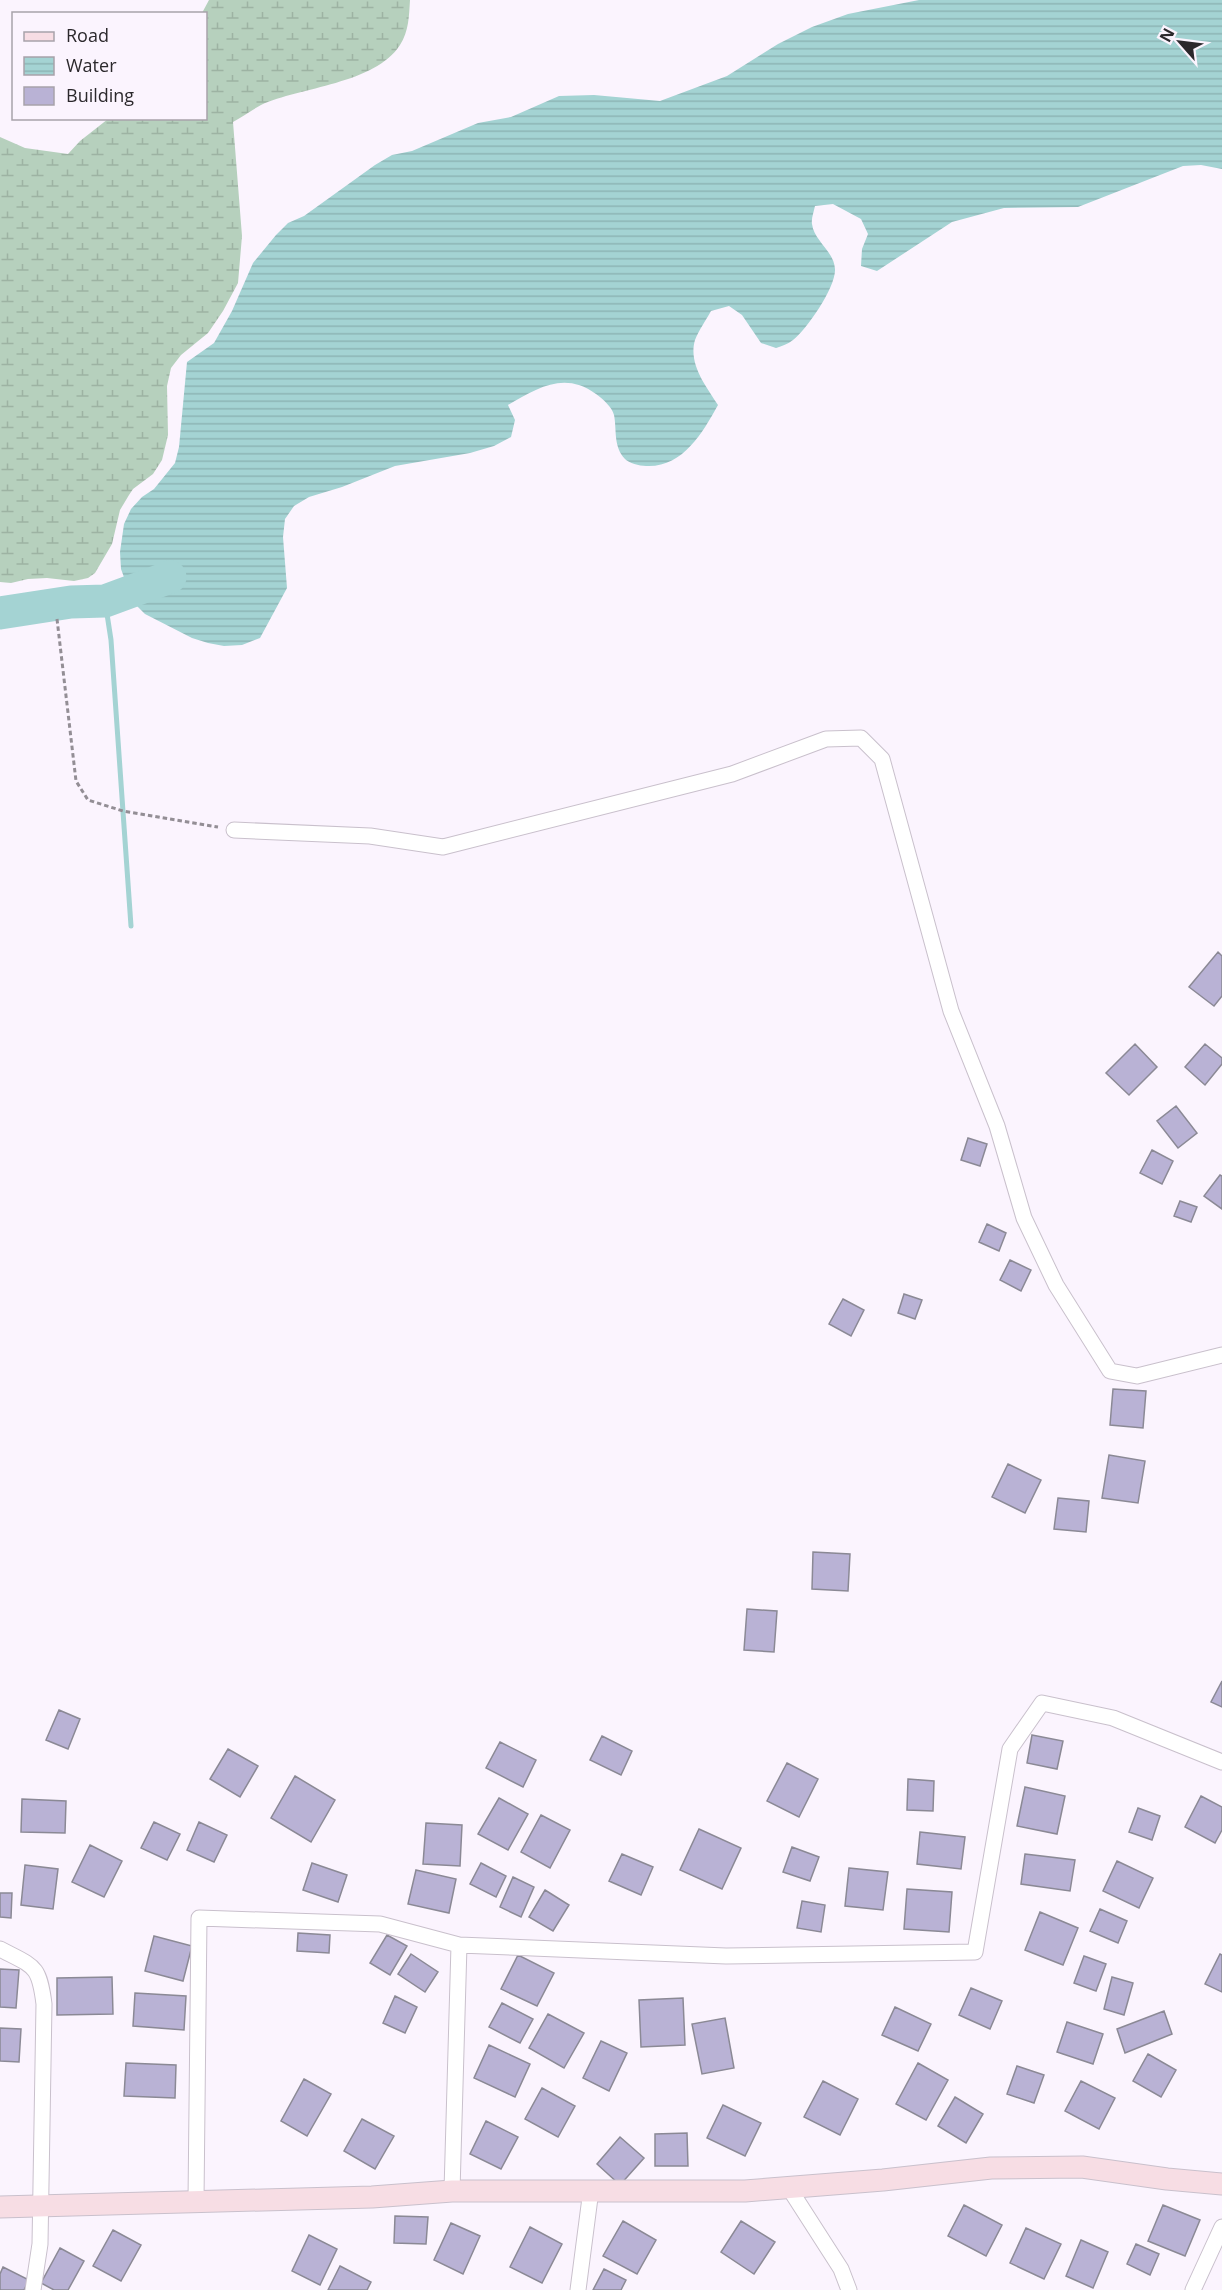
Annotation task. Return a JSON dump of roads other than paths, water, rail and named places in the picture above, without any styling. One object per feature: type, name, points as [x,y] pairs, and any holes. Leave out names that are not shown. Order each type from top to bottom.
[{"type":"street","points":[[234,830],[370,836],[443,847],[732,774],[826,739],[861,738],[882,759],[951,1011],[997,1126],[1024,1218],[1056,1285],[1110,1371],[1137,1376],[1222,1355]]},
{"type":"street","points":[[196,2201],[200,1918],[380,1924],[459,1945],[726,1956],[975,1952],[1010,1749],[1042,1703],[1113,1718],[1222,1762]]},
{"type":"street","points":[[452,2191],[459,1945]]},
{"type":"street","points":[[0,1949],[31,1965],[41,1977],[44,2004],[40,2244],[33,2290]]},
{"type":"street","points":[[0,2207],[372,2197],[452,2191],[745,2191],[991,2168],[1082,2167],[1222,2184]]},
{"type":"street","points":[[789,2188],[841,2269],[849,2290]]},
{"type":"street","points":[[578,2290],[591,2190]]},
{"type":"street","points":[[1193,2290],[1222,2226]]},
{"type":"water","points":[[919,0],[1222,0],[1222,169],[1201,165],[1183,166],[1078,207],[1004,208],[952,222],[877,271],[861,266],[862,249],[868,234],[861,219],[833,204],[815,206],[812,224],[816,236],[831,257],[835,269],[826,296],[799,335],[789,343],[776,348],[761,343],[742,315],[729,306],[711,311],[695,340],[693,349],[699,374],[718,405],[698,438],[690,447],[670,461],[646,466],[627,460],[619,449],[614,415],[607,403],[584,387],[562,383],[551,385],[508,405],[515,420],[511,437],[494,446],[470,453],[395,466],[309,497],[294,506],[285,519],[283,537],[287,588],[260,638],[242,645],[224,646],[208,643],[192,638],[145,614],[133,602],[121,569],[120,552],[124,524],[131,509],[142,497],[154,489],[175,463],[179,447],[187,362],[214,343],[232,311],[253,263],[288,223],[304,216],[392,155],[412,151],[478,123],[511,117],[559,96],[594,95],[660,101],[727,76],[778,44],[812,27],[848,14]]},
{"type":"waterway","points":[[0,613],[71,602],[105,601],[170,577]]},
{"type":"waterway","points":[[105,601],[111,640],[131,926]]}]
